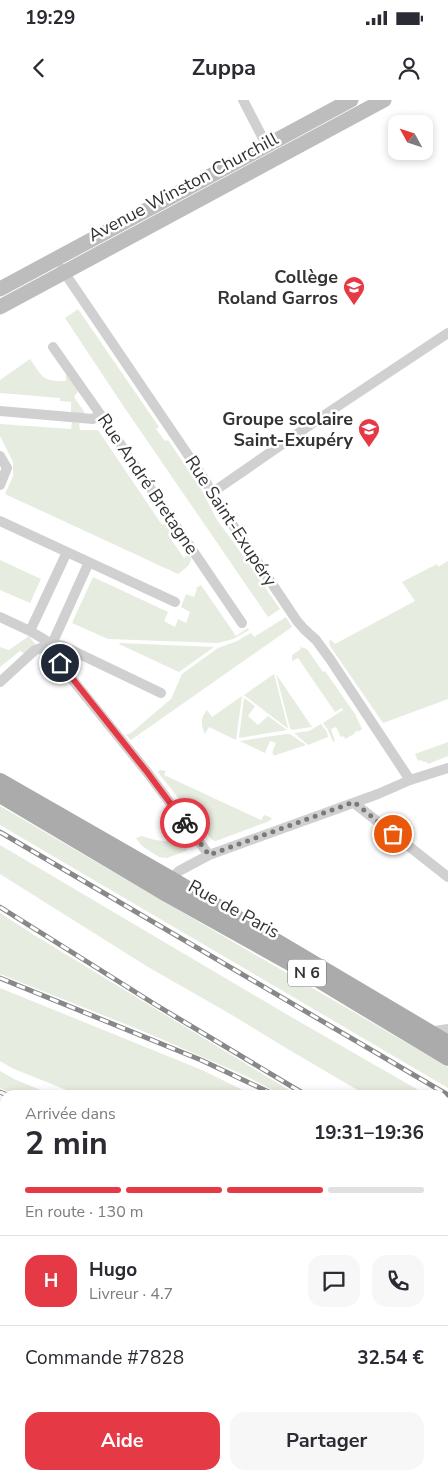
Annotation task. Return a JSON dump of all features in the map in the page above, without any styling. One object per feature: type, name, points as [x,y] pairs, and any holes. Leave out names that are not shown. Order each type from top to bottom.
[{"type":"main road","name":"Avenue Winston Churchill","points":[[0,289],[351,100]]},
{"type":"main road","name":"Avenue Winston Churchill","points":[[0,307],[384,100]]},
{"type":"main road","name":"Rue de Paris","points":[[0,781],[292,964],[448,1058]]},
{"type":"main road","name":"Rue de Paris","points":[[0,796],[167,885],[448,1043]]},
{"type":"street","points":[[243,100],[267,146]]},
{"type":"street","name":"Rue Saint-Exupéry","points":[[56,258],[64,273],[213,492],[220,506],[297,621],[316,640],[330,659],[410,780]]},
{"type":"street","points":[[213,492],[448,333]]},
{"type":"street","name":"Rue André Bretagne","points":[[52,347],[100,414],[242,623]]},
{"type":"street","points":[[0,411],[92,419],[100,414]]},
{"type":"street","points":[[0,485],[7,468],[1,459]]},
{"type":"street","points":[[0,521],[175,602]]},
{"type":"street","points":[[30,631],[67,552]]},
{"type":"street","points":[[88,562],[52,644],[53,653],[147,772],[209,855]]},
{"type":"street","points":[[0,617],[52,644],[62,646],[160,693]]},
{"type":"street","points":[[0,682],[35,650],[52,644]]},
{"type":"street","points":[[167,885],[179,871],[209,855],[410,780],[448,768]]},
{"type":"street","points":[[354,802],[448,878]]},
{"type":"street","points":[[429,1032],[448,1029]]},
{"type":"shaded area","points":[[78,309],[159,427],[156,429],[165,441],[168,440],[201,489],[217,520],[280,609],[268,617],[65,318]]},
{"type":"shaded area","points":[[30,359],[47,379],[66,381],[66,374],[79,390],[74,397],[84,414],[71,414],[71,402],[60,401],[60,398],[0,393],[0,380]]},
{"type":"shaded area","points":[[72,422],[79,423],[80,430],[98,430],[160,522],[163,525],[166,523],[172,525],[174,528],[168,535],[184,558],[190,553],[191,560],[184,570],[178,574],[5,494],[13,476],[13,462],[0,436],[0,424],[71,429]]},
{"type":"shaded area","points":[[0,560],[41,579],[30,603],[0,590]]},
{"type":"shaded area","points":[[448,561],[448,699],[383,723],[330,646],[329,641],[331,640],[335,644],[415,601],[402,582],[437,564],[438,567]]},
{"type":"shaded area","points":[[93,577],[168,612],[164,621],[175,627],[178,619],[186,623],[190,612],[181,607],[186,594],[194,597],[196,588],[201,585],[236,636],[248,628],[249,630],[233,639],[218,643],[108,639],[72,623]]},
{"type":"shaded area","points":[[286,617],[292,627],[131,740],[126,735],[131,733],[171,699],[182,674],[218,648],[251,633],[254,637]]},
{"type":"shaded area","points":[[29,636],[35,644],[25,654],[20,651],[0,667],[0,647],[9,650]]},
{"type":"shaded area","points":[[120,643],[214,647],[179,672]]},
{"type":"shaded area","points":[[300,647],[307,649],[355,714],[362,729],[358,732],[357,730],[345,739],[344,736],[341,737],[336,727],[331,729],[335,741],[333,742],[323,723],[343,710],[342,708],[335,712],[298,658],[292,661],[292,655],[301,649]]},
{"type":"shaded area","points":[[274,674],[288,728],[244,695]]},
{"type":"shaded area","points":[[276,674],[312,727],[292,730],[290,728]]},
{"type":"shaded area","points":[[242,696],[236,740],[209,727],[205,734],[202,722],[207,710],[212,717]]},
{"type":"shaded area","points":[[244,698],[255,706],[248,716],[258,725],[268,716],[287,730],[239,738]]},
{"type":"shaded area","points":[[321,724],[328,737],[308,745],[294,733],[309,731]]},
{"type":"shaded area","points":[[290,734],[306,745],[273,756],[274,754],[272,753],[276,743],[270,741],[265,753],[240,741]]},
{"type":"shaded area","points":[[448,742],[448,756],[428,764],[427,762],[418,761],[415,754]]},
{"type":"shaded area","points":[[160,770],[166,771],[164,775],[261,820],[264,815],[272,819],[216,841],[212,840],[160,775],[158,772]]},
{"type":"shaded area","points":[[0,806],[448,1067],[448,1088],[0,825]]},
{"type":"shaded area","points":[[182,834],[188,842],[188,848],[186,851],[167,858],[159,857],[142,846],[136,838],[142,836],[168,841]]},
{"type":"shaded area","points":[[0,845],[418,1090],[357,1090],[148,967],[0,874]]},
{"type":"shaded area","points":[[0,913],[289,1090],[273,1090],[246,1076],[145,1032],[0,974]]},
{"type":"shaded area","points":[[0,988],[202,1070],[243,1090],[66,1090],[14,1069],[0,1061]]},
{"type":"shaded area","points":[[0,1071],[41,1090],[4,1090],[0,1088]]},
{"type":"railway","points":[[0,832],[439,1090]]},
{"type":"railway","points":[[0,907],[156,1005],[298,1090]]},
{"type":"railway","points":[[0,978],[201,1060],[264,1090]]},
{"type":"way so far","points":[[185,823],[209,855],[354,802],[393,834]]},
{"type":"place","name":"Collège Roland Garros","points":[[354,306]]},
{"type":"place","name":"Groupe scolaire Saint-Exupéry","points":[[369,448]]},
{"type":"route","points":[[60,663],[185,823]]}]
